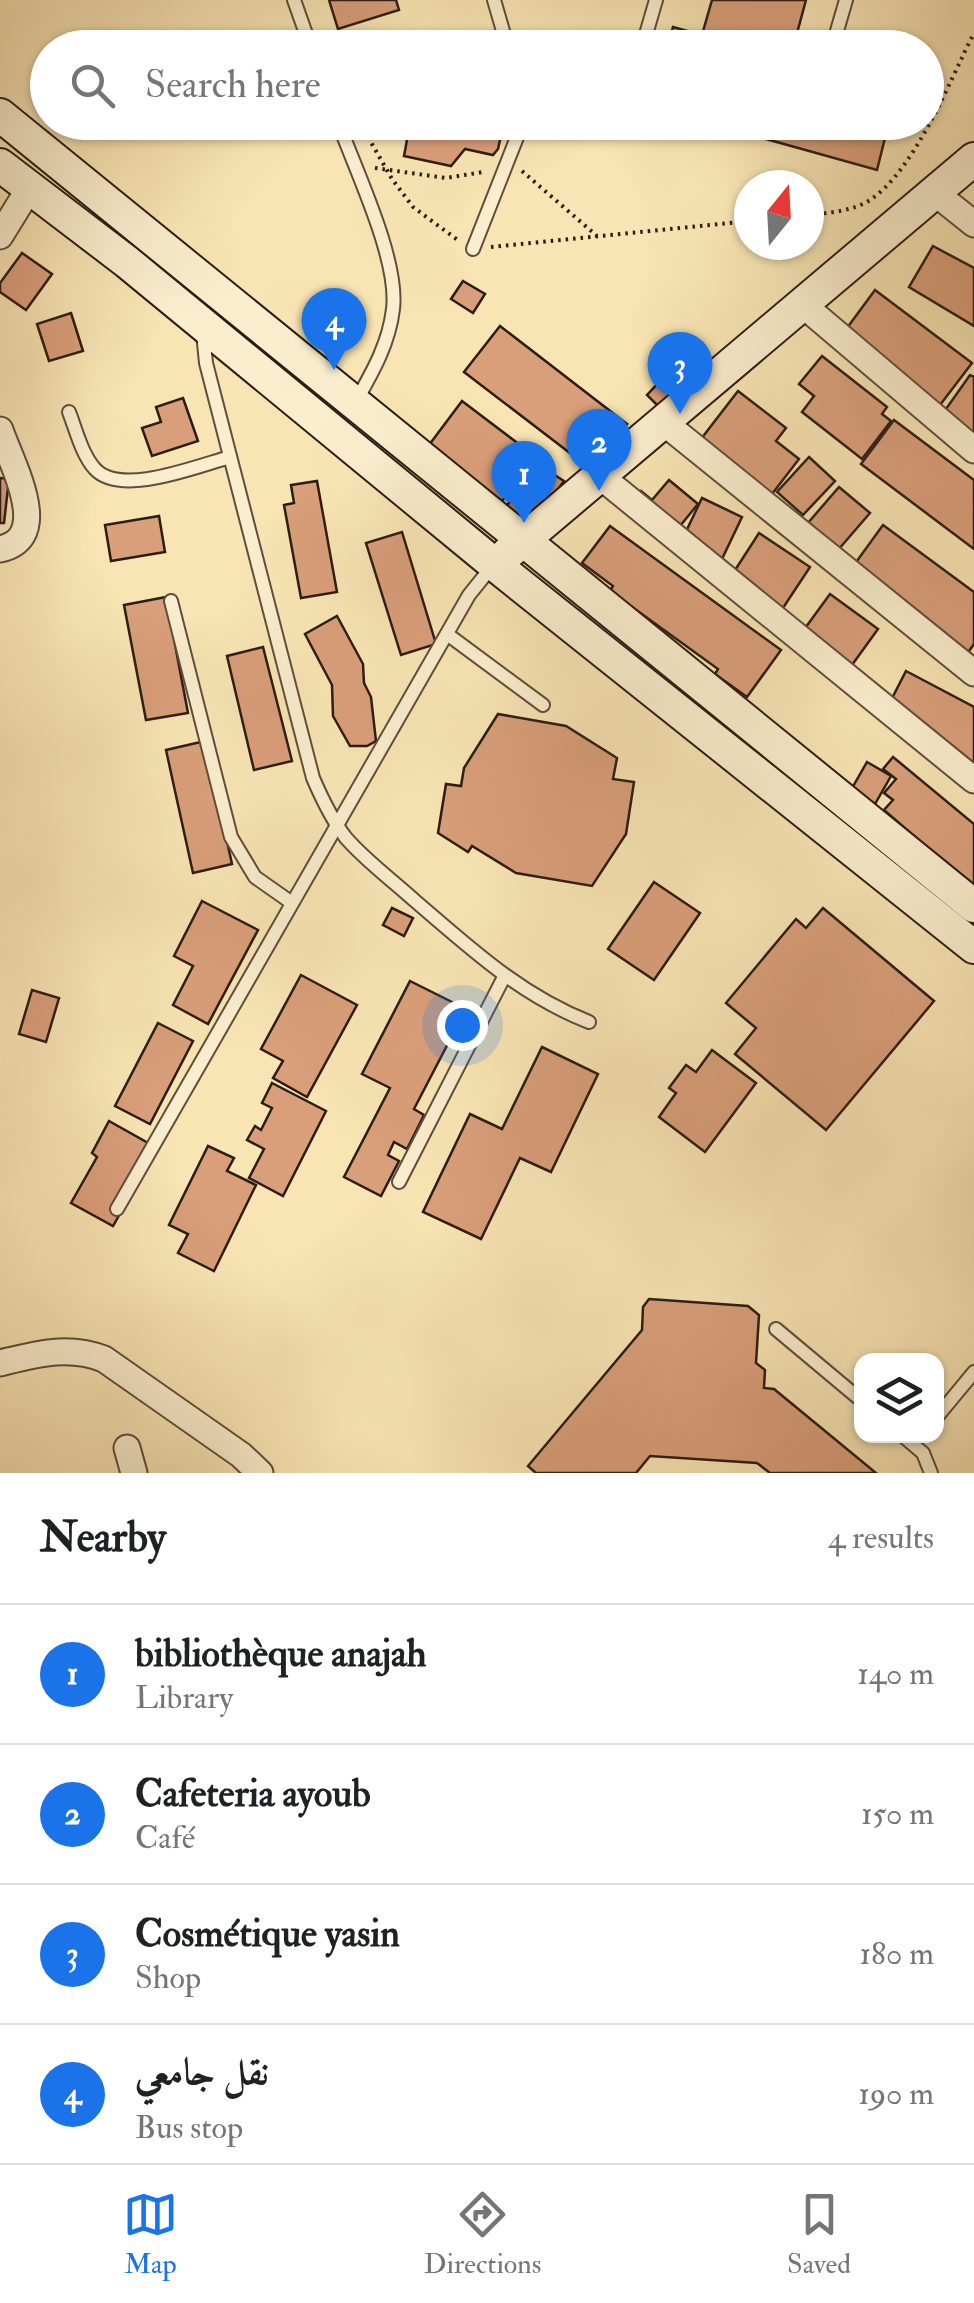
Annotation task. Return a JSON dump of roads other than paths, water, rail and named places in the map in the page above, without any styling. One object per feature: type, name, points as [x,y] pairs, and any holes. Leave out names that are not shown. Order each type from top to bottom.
[{"type":"street","points":[[0,115],[30,139]]},
{"type":"street","points":[[31,140],[974,906]]},
{"type":"street","points":[[494,564],[974,159]]},
{"type":"street","points":[[0,165],[28,190],[128,262],[494,564],[974,947]]},
{"type":"street","points":[[0,236],[28,190]]},
{"type":"street","points":[[934,192],[974,224]]},
{"type":"street","points":[[802,304],[974,450]]},
{"type":"street","points":[[662,420],[974,672]]},
{"type":"street","points":[[0,430],[29,518],[16,544],[0,548]]},
{"type":"street","points":[[600,476],[974,780]]},
{"type":"street","points":[[0,1363],[58,1350],[90,1354],[104,1360],[260,1473]]},
{"type":"lane","points":[[294,0],[305,30]]},
{"type":"lane","points":[[494,0],[503,30]]},
{"type":"lane","points":[[647,30],[656,0]]},
{"type":"lane","points":[[837,30],[846,0]]},
{"type":"lane","points":[[344,140],[386,255],[394,307],[382,354],[354,404]]},
{"type":"lane","points":[[472,249],[516,140]]},
{"type":"lane","points":[[202,326],[206,363],[313,778],[337,825],[362,854],[504,977],[545,1003],[590,1022]]},
{"type":"lane","points":[[70,412],[87,456],[95,470],[108,479],[124,483],[230,457]]},
{"type":"lane","points":[[118,1210],[478,580],[494,564]]},
{"type":"lane","points":[[171,601],[230,838],[255,878],[292,903]]},
{"type":"lane","points":[[447,634],[543,704]]},
{"type":"lane","points":[[399,1182],[504,977]]},
{"type":"lane","points":[[776,1329],[854,1394]]},
{"type":"lane","points":[[944,1408],[974,1372]]},
{"type":"lane","points":[[916,1443],[931,1473]]},
{"type":"place","name":"نقل جامعي","points":[[334,370]]},
{"type":"place","name":"Cosmétique yasin","points":[[680,414]]},
{"type":"place","name":"Cafeteria ayoub","points":[[599,491]]},
{"type":"place","name":"bibliothèque anajah","points":[[524,523]]}]
